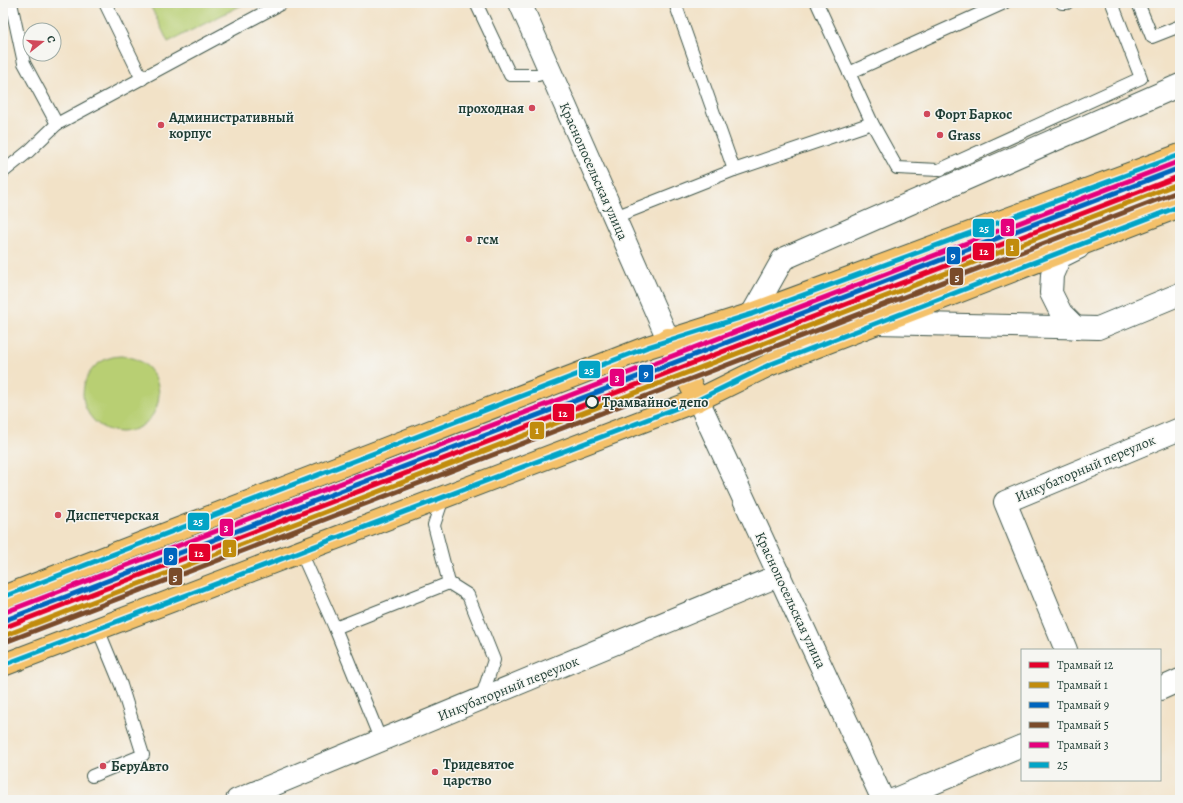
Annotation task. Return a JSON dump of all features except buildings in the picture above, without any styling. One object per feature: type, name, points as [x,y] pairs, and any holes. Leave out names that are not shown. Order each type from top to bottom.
[{"type":"main road","points":[[3,597],[668,340],[752,314],[1180,154]]},
{"type":"main road","points":[[3,665],[698,400],[771,364],[1180,206]]},
{"type":"main road","points":[[668,340],[698,400]]},
{"type":"street","name":"Краснопосельская улица","points":[[520,3],[668,340]]},
{"type":"street","points":[[752,314],[783,258],[1180,85]]},
{"type":"street","points":[[1076,328],[1061,314],[1051,293],[1052,275],[1060,257],[1090,241]]},
{"type":"street","points":[[874,323],[1098,328],[1180,294]]},
{"type":"street","name":"Краснопосельская улица","points":[[698,400],[883,800]]},
{"type":"street","name":"Инкубаторный переулок","points":[[1066,649],[1005,502],[1180,429]]},
{"type":"street","name":"Инкубаторный переулок","points":[[237,800],[780,575]]},
{"type":"street","points":[[1161,689],[1180,680]]},
{"type":"street","points":[[893,800],[1021,746]]},
{"type":"lane","points":[[12,3],[24,63],[58,124]]},
{"type":"lane","points":[[105,3],[142,79]]},
{"type":"lane","points":[[3,172],[29,151],[58,124],[282,3]]},
{"type":"lane","points":[[476,3],[510,75],[538,75],[550,70]]},
{"type":"lane","points":[[675,3],[734,170]]},
{"type":"lane","points":[[817,3],[872,123],[897,168],[939,170],[1141,78],[1112,3]]},
{"type":"lane","points":[[849,73],[1004,3]]},
{"type":"lane","points":[[1062,3],[1067,3]]},
{"type":"lane","points":[[1138,3],[1152,37],[1180,26]]},
{"type":"lane","points":[[615,217],[734,170],[872,123]]},
{"type":"lane","points":[[443,498],[434,525],[449,583],[468,595],[494,660],[481,699]]},
{"type":"lane","points":[[301,552],[335,628],[381,740]]},
{"type":"lane","points":[[335,628],[449,583]]},
{"type":"lane","points":[[92,776],[143,755],[121,685],[98,629]]},
{"type":"green space","points":[[149,3],[246,3],[168,42]]},
{"type":"green space","points":[[113,356],[129,356],[142,362],[153,373],[159,386],[157,409],[142,426],[129,432],[113,432],[100,426],[85,409],[83,402],[83,386],[89,373],[106,358]]},
{"type":"tram line","name":"3","points":[[3,613],[1175,163]]},
{"type":"tram line","name":"9","points":[[3,621],[1177,169]]},
{"type":"tram line","name":"12","points":[[3,628],[1180,176]]},
{"type":"tram line","name":"1","points":[[6,635],[1180,183]]},
{"type":"tram line","name":"5","points":[[8,641],[1180,191]]},
{"type":"transit line","name":"25","points":[[3,597],[648,347],[752,314],[1180,155]]},
{"type":"transit line","name":"25","points":[[3,665],[698,400],[771,364],[1180,206]]},
{"type":"place","name":"проходная","points":[[532,108]]},
{"type":"place","name":"Форт Баркос","points":[[927,114]]},
{"type":"place","name":"Административный корпус","points":[[161,125]]},
{"type":"place","name":"Grass","points":[[940,135]]},
{"type":"place","name":"гсм","points":[[469,239]]},
{"type":"place","name":"Трамвайное депо","points":[[592,402]]},
{"type":"place","name":"Диспетчерская","points":[[58,515]]},
{"type":"place","name":"БеруАвто","points":[[103,766]]},
{"type":"place","name":"Тридевятое царство","points":[[435,772]]}]
